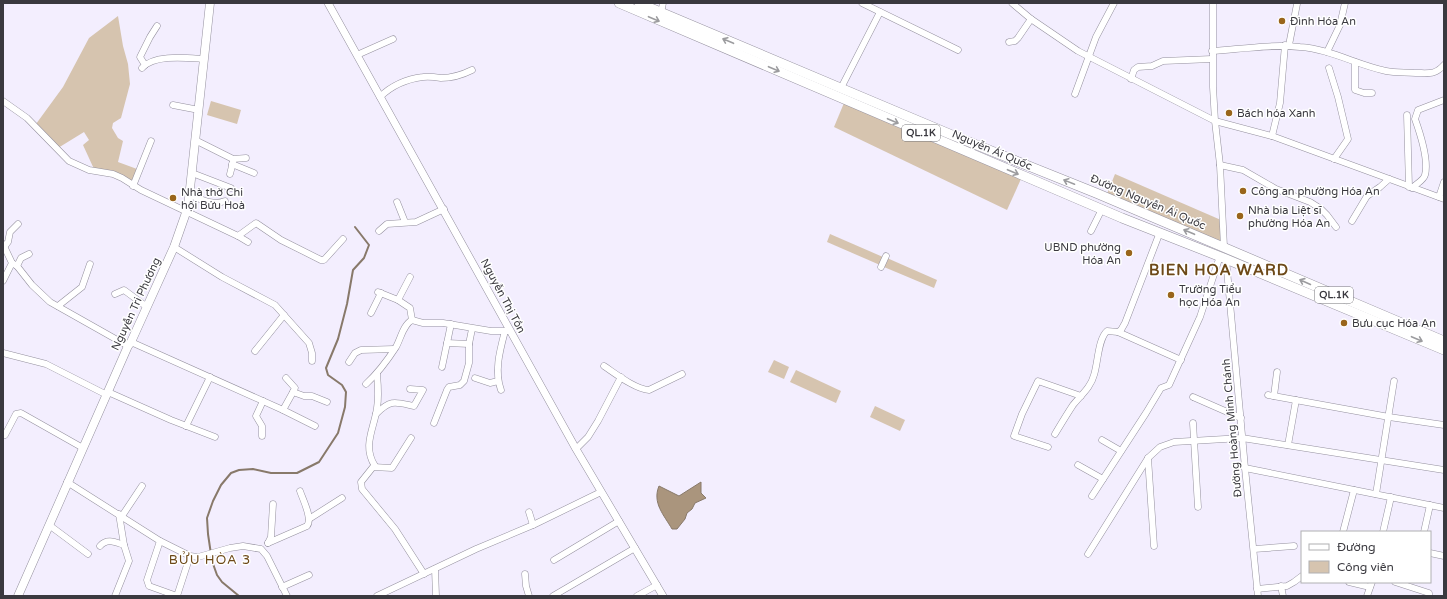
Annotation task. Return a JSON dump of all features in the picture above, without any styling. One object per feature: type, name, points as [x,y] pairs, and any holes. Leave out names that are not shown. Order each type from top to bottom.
[{"type":"main road","name":"Nguyễn Tri Phương","points":[[18,596],[174,247],[187,213],[210,3]]},
{"type":"main road","name":"Nguyễn Ái Quốc","points":[[619,3],[839,92]]},
{"type":"main road","name":"Nguyễn Ái Quốc","points":[[639,3],[1102,209],[1223,258]]},
{"type":"main road","name":"Đường Nguyễn Ái Quốc","points":[[839,92],[952,135],[1096,193],[1444,341]]},
{"type":"main road","points":[[1223,258],[1224,247]]},
{"type":"main road","name":"QL.1K","points":[[1223,258],[1444,350]]},
{"type":"street","name":"Nguyễn Thị Tồn","points":[[328,3],[444,209],[507,331],[663,596]]},
{"type":"street","points":[[661,13],[663,3]]},
{"type":"street","points":[[862,3],[958,50]]},
{"type":"street","points":[[1012,3],[1056,37],[1090,57],[1215,121],[1272,136],[1442,198],[1444,182]]},
{"type":"street","points":[[1075,94],[1090,57],[1096,37],[1114,3]]},
{"type":"street","points":[[1212,3],[1212,59],[1215,121],[1220,165],[1224,247]]},
{"type":"street","points":[[1327,52],[1340,25],[1345,3]]},
{"type":"street","points":[[1272,136],[1280,103],[1287,45],[1297,4]]},
{"type":"street","points":[[839,92],[880,12]]},
{"type":"street","points":[[1009,42],[1015,41],[1018,38],[1031,19]]},
{"type":"street","points":[[157,26],[140,57],[144,67],[157,60],[181,58],[204,59]]},
{"type":"street","points":[[357,55],[393,39]]},
{"type":"street","points":[[1212,51],[1287,45],[1322,50],[1355,62],[1386,71],[1399,73],[1433,73],[1439,71],[1444,65]]},
{"type":"street","points":[[1131,79],[1134,70],[1138,67],[1152,66],[1163,62],[1212,59]]},
{"type":"street","points":[[1355,62],[1355,90],[1364,94],[1372,93]]},
{"type":"street","points":[[1329,68],[1348,139],[1334,159]]},
{"type":"street","points":[[380,96],[390,87],[416,78],[450,78],[472,70]]},
{"type":"street","points":[[1410,187],[1423,179],[1426,174],[1423,141],[1415,118],[1416,115],[1418,110],[1444,100]]},
{"type":"street","points":[[3,101],[27,118],[69,161],[89,170],[113,174],[122,178],[133,186],[248,242]]},
{"type":"street","points":[[173,105],[199,110]]},
{"type":"street","points":[[1407,115],[1410,187]]},
{"type":"street","points":[[195,140],[228,157],[254,173]]},
{"type":"street","points":[[133,186],[151,141]]},
{"type":"street","points":[[233,161],[246,158]]},
{"type":"street","points":[[230,174],[233,161]]},
{"type":"street","points":[[1220,165],[1243,170],[1276,189],[1310,202],[1321,209],[1336,226]]},
{"type":"street","points":[[192,173],[231,188]]},
{"type":"street","points":[[1352,220],[1367,196],[1388,179]]},
{"type":"street","points":[[189,195],[213,203],[225,201]]},
{"type":"street","points":[[397,202],[405,222]]},
{"type":"street","points":[[379,231],[387,224],[416,222],[444,209]]},
{"type":"street","points":[[1091,231],[1102,209]]},
{"type":"street","points":[[238,236],[256,223],[281,240],[321,260],[324,260],[343,239]]},
{"type":"street","points":[[18,224],[10,232],[8,242],[4,245],[15,264],[45,299],[130,344],[210,377],[315,426]]},
{"type":"street","points":[[1118,332],[1125,323],[1160,232]]},
{"type":"street","points":[[174,247],[222,277],[275,305],[309,343],[312,353],[312,361]]},
{"type":"street","points":[[3,281],[15,264],[21,258],[29,254]]},
{"type":"street","points":[[881,267],[886,256]]},
{"type":"street","points":[[1092,496],[1161,388],[1169,385],[1200,317],[1223,258]]},
{"type":"street","name":"Đường Hoàng Minh Chánh","points":[[1223,258],[1258,596]]},
{"type":"street","points":[[58,306],[82,287],[90,264]]},
{"type":"street","points":[[398,300],[410,277]]},
{"type":"street","points":[[115,294],[124,290],[147,307]]},
{"type":"street","points":[[371,313],[380,293],[398,300],[410,308],[412,320]]},
{"type":"street","points":[[255,352],[284,315]]},
{"type":"street","points":[[412,320],[423,323],[451,324],[472,329],[507,331],[499,357],[498,381],[501,390]]},
{"type":"street","points":[[366,384],[377,374],[394,350],[407,325],[412,320]]},
{"type":"street","points":[[442,367],[451,324]]},
{"type":"street","points":[[434,423],[449,387],[460,385],[464,381],[469,363],[469,344],[472,329]]},
{"type":"street","points":[[1055,434],[1073,405],[1088,388],[1094,376],[1101,343],[1107,331],[1118,332],[1181,360]]},
{"type":"street","points":[[447,343],[469,344]]},
{"type":"street","points":[[349,362],[355,353],[361,350],[394,350]]},
{"type":"street","points":[[3,353],[46,364],[108,393],[215,437]]},
{"type":"street","points":[[604,366],[643,389],[649,390],[682,374]]},
{"type":"street","points":[[1277,372],[1271,395],[1389,417],[1444,425]]},
{"type":"street","points":[[377,374],[378,402],[368,448],[371,460],[375,466],[392,468],[412,438]]},
{"type":"street","points":[[186,426],[210,377]]},
{"type":"street","points":[[576,449],[588,437],[598,421],[621,377]]},
{"type":"street","points":[[283,410],[295,388],[286,378]]},
{"type":"street","points":[[475,378],[490,383],[498,381]]},
{"type":"street","points":[[1048,447],[1014,436],[1022,414],[1038,381],[1081,396]]},
{"type":"street","points":[[1376,494],[1383,460],[1394,381]]},
{"type":"street","points":[[376,414],[388,403],[395,402],[414,406],[423,390],[410,388]]},
{"type":"street","points":[[293,392],[304,396],[312,396],[328,402]]},
{"type":"street","points":[[1193,397],[1240,418]]},
{"type":"street","points":[[1288,445],[1296,400]]},
{"type":"street","points":[[262,436],[262,426],[256,416],[263,401]]},
{"type":"street","points":[[5,435],[16,414],[20,413],[83,448]]},
{"type":"street","points":[[1193,423],[1198,507]]},
{"type":"street","points":[[1088,554],[1148,458],[1160,447],[1174,442],[1242,438],[1444,470]]},
{"type":"street","points":[[1102,440],[1121,451]]},
{"type":"street","points":[[1148,458],[1154,546]]},
{"type":"street","points":[[1078,465],[1103,478]]},
{"type":"street","points":[[375,466],[361,482],[362,489],[395,529],[424,574]]},
{"type":"street","points":[[1245,468],[1444,508]]},
{"type":"street","points":[[68,482],[160,541],[190,556],[198,557],[243,546],[261,549],[287,596]]},
{"type":"street","points":[[115,596],[129,564],[124,545],[120,515],[142,486]]},
{"type":"street","points":[[1343,531],[1354,490]]},
{"type":"street","points":[[261,549],[268,543],[309,524],[309,519],[300,491]]},
{"type":"street","points":[[377,596],[385,594],[476,549],[533,525],[601,492]]},
{"type":"street","points":[[309,519],[342,498]]},
{"type":"street","points":[[1384,531],[1391,498]]},
{"type":"street","points":[[268,543],[271,537],[273,504]]},
{"type":"street","points":[[1424,531],[1430,505]]},
{"type":"street","points":[[529,512],[533,525]]},
{"type":"street","points":[[554,560],[619,520]]},
{"type":"street","points":[[49,525],[88,554]]},
{"type":"street","points":[[100,546],[103,542],[107,541],[124,545]]},
{"type":"street","points":[[160,541],[147,580],[149,586],[179,595],[190,556]]},
{"type":"street","points":[[1254,549],[1294,546]]},
{"type":"street","points":[[553,596],[635,548]]},
{"type":"street","points":[[1431,553],[1444,556]]},
{"type":"street","points":[[435,569],[436,596]]},
{"type":"street","points":[[525,574],[529,596]]},
{"type":"street","points":[[282,587],[308,575]]},
{"type":"street","points":[[1257,589],[1291,584],[1301,577]]},
{"type":"street","points":[[1360,583],[1371,584],[1367,596]]},
{"type":"street","points":[[1398,583],[1429,593],[1429,596]]},
{"type":"street","points":[[637,596],[657,585]]},
{"type":"street","points":[[1281,586],[1283,596]]},
{"type":"green space","points":[[118,16],[123,46],[128,64],[130,84],[121,118],[113,123],[112,128],[118,138],[123,141],[118,162],[137,169],[132,183],[94,169],[83,145],[89,140],[84,132],[58,148],[36,124],[63,87],[89,38]]},
{"type":"green space","points":[[211,101],[241,110],[237,124],[207,115]]},
{"type":"green space","points":[[844,103],[1021,179],[1007,210],[834,127]]},
{"type":"green space","points":[[1115,174],[1221,220],[1222,242],[1107,194]]},
{"type":"green space","points":[[830,234],[883,257],[880,265],[827,242]]},
{"type":"green space","points":[[887,258],[937,280],[934,288],[884,267]]},
{"type":"green space","points":[[774,360],[789,367],[784,379],[768,372]]},
{"type":"green space","points":[[796,370],[841,391],[836,403],[790,382]]},
{"type":"green space","points":[[875,406],[905,420],[900,431],[870,417]]},
{"type":"shaded area","points":[[701,482],[701,493],[706,498],[695,503],[677,529],[672,529],[658,503],[657,492],[659,486],[679,496]]},
{"type":"waterway","points":[[239,596],[222,582],[217,575],[212,561],[207,518],[221,485],[231,473],[239,470],[253,469],[271,473],[297,473],[319,462],[338,433],[345,407],[346,392],[342,385],[328,375],[326,368],[338,339],[347,304],[353,270],[364,258],[369,245],[355,227]]},
{"type":"place","name":"Đình Hóa An","points":[[1282,21]]},
{"type":"place","name":"Bách hóa Xanh","points":[[1229,113]]},
{"type":"place","name":"Công an phường Hóa An","points":[[1243,191]]},
{"type":"place","name":"Nhà thờ Chi hội Bửu Hoà","points":[[173,198]]},
{"type":"place","name":"Nhà bia Liệt sĩ phường Hóa An","points":[[1240,216]]},
{"type":"place","name":"UBND phường Hóa An","points":[[1129,253]]},
{"type":"place","name":"Trường Tiểu học Hóa An","points":[[1171,295]]},
{"type":"place","name":"Bưu cục Hóa An","points":[[1344,323]]},
{"type":"district","name":"BIEN HOA WARD","points":[[1219,270]]},
{"type":"district","name":"BỬU HÒA 3","points":[[210,560]]}]
